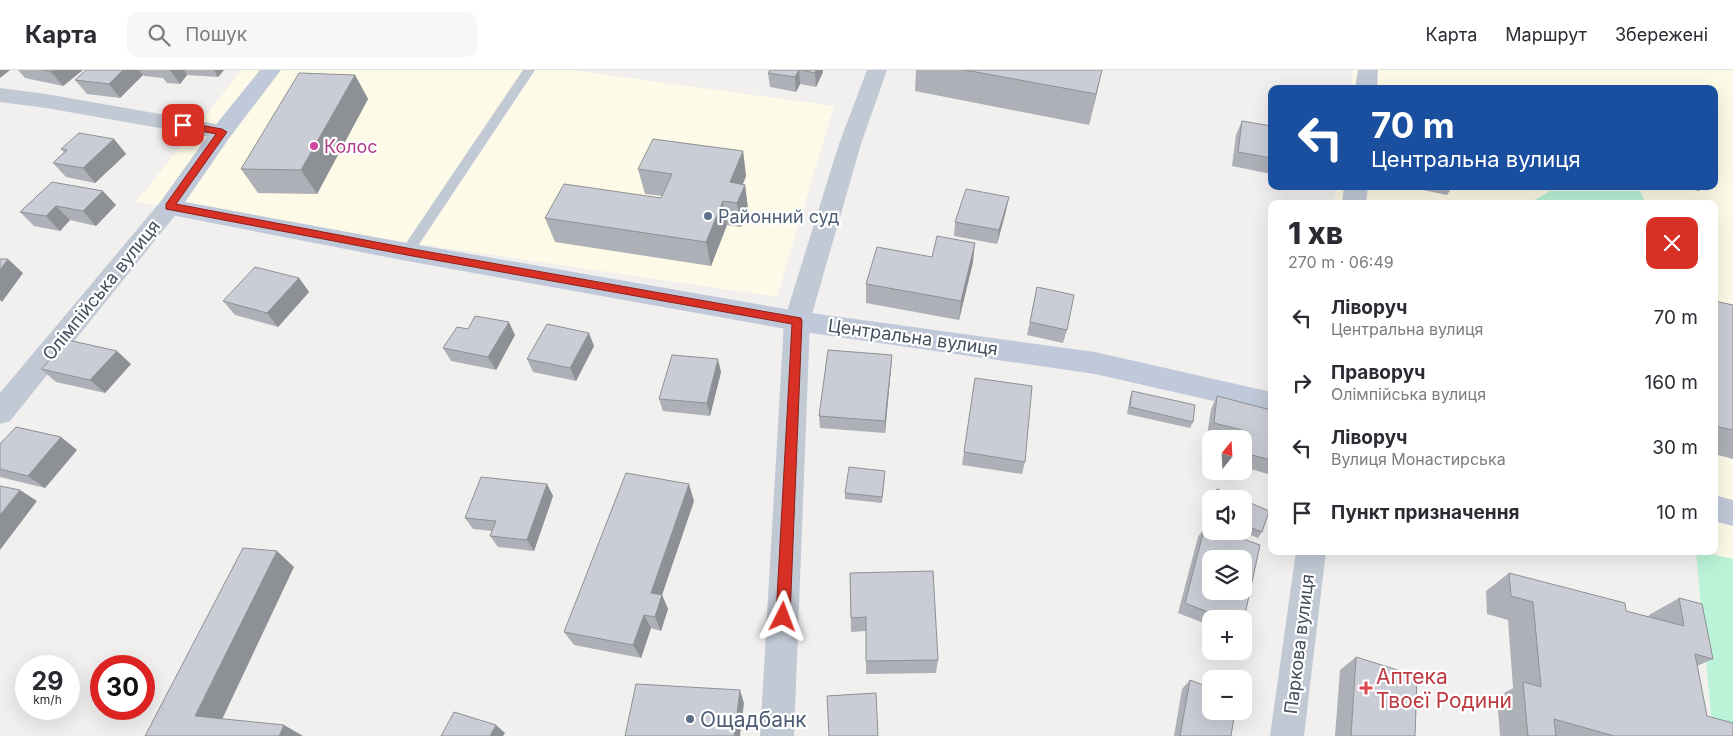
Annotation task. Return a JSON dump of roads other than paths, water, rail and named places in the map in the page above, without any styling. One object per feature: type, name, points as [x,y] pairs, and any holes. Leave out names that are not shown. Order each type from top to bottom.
[{"type":"street","name":"Олімпійська вулиця","points":[[0,413],[169,206],[222,132],[271,70]]},
{"type":"street","points":[[777,736],[797,321],[850,144],[877,70]]},
{"type":"street","points":[[1366,85],[1368,70]]},
{"type":"street","points":[[0,95],[46,101],[222,132]]},
{"type":"street","name":"Центральна вулиця","points":[[169,206],[407,252],[797,321],[1095,363],[1268,402]]},
{"type":"street","points":[[1718,509],[1733,513]]},
{"type":"street","name":"Паркова вулиця","points":[[1287,736],[1310,555]]},
{"type":"lane","points":[[407,252],[529,70]]},
{"type":"place","name":"Колос","points":[[314,146]]},
{"type":"place","name":"Районний суд","points":[[708,216]]},
{"type":"place","name":"Аптека Твоєї Родини","points":[[1366,688]]},
{"type":"place","name":"Ощадбанк","points":[[690,719]]}]
